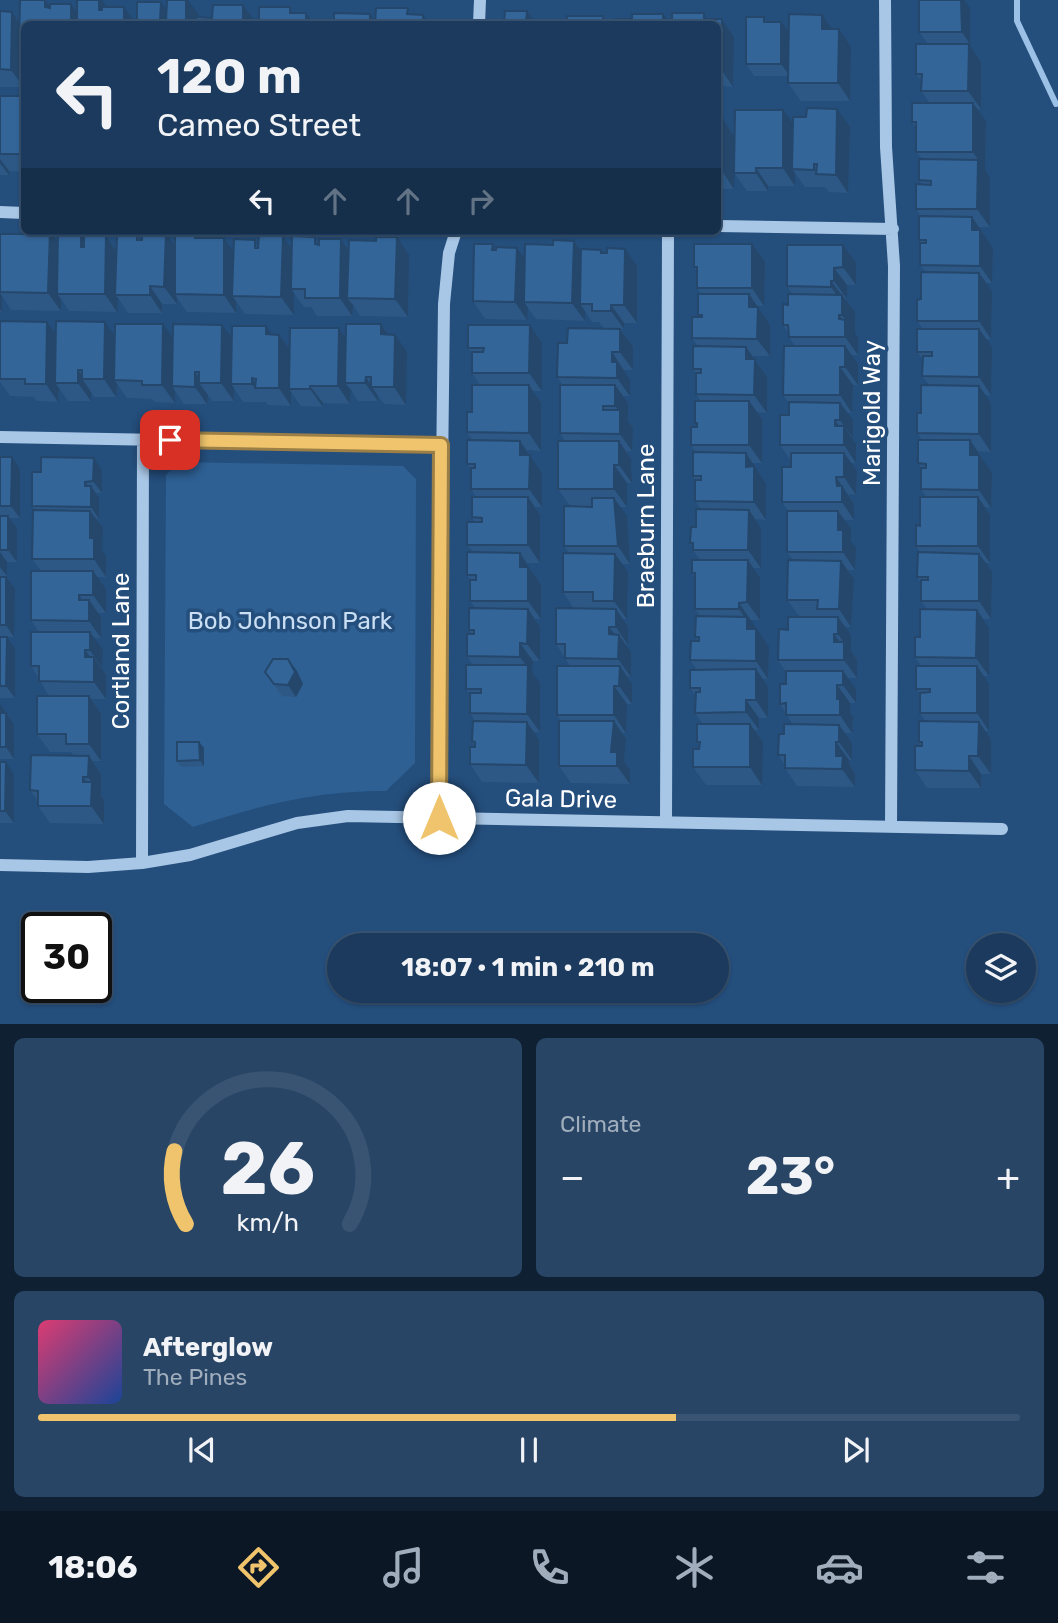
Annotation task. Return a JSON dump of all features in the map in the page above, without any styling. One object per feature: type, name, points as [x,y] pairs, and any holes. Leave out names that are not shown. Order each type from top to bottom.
[{"type":"street","points":[[479,21],[480,0]]},
{"type":"street","name":"Marigold Way","points":[[885,0],[886,147],[893,229],[891,826]]},
{"type":"street","points":[[0,212],[21,213]]},
{"type":"street","points":[[721,226],[893,229]]},
{"type":"street","points":[[439,818],[444,303],[449,253],[455,235]]},
{"type":"street","name":"Braeburn Lane","points":[[666,822],[668,235]]},
{"type":"street","points":[[0,437],[441,445]]},
{"type":"street","name":"Cortland Lane","points":[[142,863],[143,439]]},
{"type":"street","name":"Gala Drive","points":[[0,865],[88,867],[142,863],[190,855],[297,823],[348,816],[1002,829]]},
{"type":"green space","name":"Bob Johnson Park","points":[[179,462],[403,466],[416,479],[415,763],[386,791],[335,794],[288,801],[193,827],[164,804],[166,475]]},
{"type":"building","points":[[20,0],[45,0],[45,7],[50,8],[50,4],[71,4],[71,21],[21,21],[19,47]]},
{"type":"building","points":[[77,0],[99,0],[99,10],[102,10],[102,7],[124,7],[124,21],[77,21]]},
{"type":"building","points":[[167,0],[186,0],[186,21],[166,21]]},
{"type":"building","points":[[919,0],[961,0],[962,32],[919,32]]},
{"type":"building","points":[[137,2],[161,2],[160,21],[137,21]]},
{"type":"building","points":[[213,5],[243,5],[243,21],[196,21],[196,17],[212,18]]},
{"type":"building","points":[[259,7],[290,7],[290,13],[306,13],[306,21],[259,21]]},
{"type":"building","points":[[376,8],[408,8],[407,14],[423,15],[423,21],[375,21]]},
{"type":"building","points":[[0,11],[12,12],[11,70],[0,69]]},
{"type":"building","points":[[505,11],[527,11],[526,21],[504,21]]},
{"type":"building","points":[[334,13],[370,14],[370,21],[334,21]]},
{"type":"building","points":[[672,13],[704,13],[704,19],[722,19],[721,69],[721,21],[672,21]]},
{"type":"building","points":[[632,14],[663,14],[663,21],[615,21],[632,19]]},
{"type":"building","points":[[789,14],[822,15],[822,29],[839,29],[838,83],[788,83]]},
{"type":"building","points":[[567,16],[603,16],[603,21],[567,21]]},
{"type":"building","points":[[746,17],[764,17],[764,22],[781,22],[781,64],[746,64]]},
{"type":"building","points":[[916,44],[969,44],[968,91],[921,91],[922,74],[916,74]]},
{"type":"building","points":[[0,96],[21,96],[21,154],[0,154]]},
{"type":"building","points":[[912,103],[973,103],[973,152],[916,152],[916,122],[912,122]]},
{"type":"building","points":[[807,108],[837,109],[836,175],[816,174],[817,164],[814,164],[814,170],[792,169],[793,117],[806,117]]},
{"type":"building","points":[[735,110],[783,110],[783,168],[756,168],[756,173],[734,173]]},
{"type":"building","points":[[721,119],[723,119],[722,171]]},
{"type":"building","points":[[919,159],[978,160],[977,209],[916,209],[916,184],[931,185],[931,181],[919,180]]},
{"type":"building","points":[[919,216],[972,217],[972,230],[980,230],[980,266],[920,265],[920,243],[926,243],[926,240],[919,240]]},
{"type":"building","points":[[0,234],[50,235],[48,293],[0,292]]},
{"type":"building","points":[[58,235],[81,235],[81,247],[84,247],[84,236],[106,236],[105,294],[57,294]]},
{"type":"building","points":[[117,235],[137,236],[137,240],[142,240],[142,235],[166,235],[164,287],[150,286],[150,295],[115,295]]},
{"type":"building","points":[[175,235],[224,238],[224,295],[175,294]]},
{"type":"building","points":[[259,235],[283,236],[281,297],[232,296],[234,239],[255,240],[255,248],[258,248]]},
{"type":"building","points":[[292,236],[315,237],[315,244],[319,245],[319,239],[341,239],[340,298],[305,298],[305,289],[291,289]]},
{"type":"building","points":[[376,237],[397,237],[395,299],[347,298],[349,240],[376,241]]},
{"type":"building","points":[[553,240],[574,241],[572,303],[524,302],[525,244],[553,245]]},
{"type":"building","points":[[474,244],[493,244],[492,250],[496,250],[496,247],[517,248],[515,302],[473,301]]},
{"type":"building","points":[[694,244],[752,244],[752,288],[697,288]]},
{"type":"building","points":[[787,245],[843,245],[843,267],[834,268],[831,287],[787,286]]},
{"type":"building","points":[[607,248],[625,249],[624,305],[611,305],[611,311],[592,311],[592,304],[580,304],[581,249],[607,253]]},
{"type":"building","points":[[921,272],[979,273],[979,321],[917,321],[917,300],[921,299]]},
{"type":"building","points":[[698,294],[749,294],[749,307],[758,307],[757,339],[692,338],[692,317],[702,317],[698,315]]},
{"type":"building","points":[[788,294],[842,295],[842,315],[839,315],[839,319],[845,320],[845,337],[789,337],[788,325],[783,325],[783,304],[788,305]]},
{"type":"building","points":[[0,321],[47,322],[46,384],[25,384],[25,379],[0,379]]},
{"type":"building","points":[[56,321],[105,322],[104,379],[82,379],[82,370],[78,370],[78,383],[55,383]]},
{"type":"building","points":[[115,324],[163,324],[162,385],[114,380]]},
{"type":"building","points":[[173,324],[222,325],[221,383],[199,383],[199,372],[195,372],[195,387],[172,386]]},
{"type":"building","points":[[346,324],[381,324],[381,334],[395,335],[394,387],[371,387],[371,377],[366,377],[365,383],[345,383]]},
{"type":"building","points":[[468,325],[530,325],[529,373],[472,373],[472,352],[483,352],[484,348],[468,348]]},
{"type":"building","points":[[232,326],[266,326],[266,334],[279,335],[279,388],[255,388],[256,379],[252,378],[252,384],[231,384]]},
{"type":"building","points":[[290,328],[339,328],[338,386],[289,389]]},
{"type":"building","points":[[568,328],[620,329],[620,352],[612,352],[612,362],[617,362],[617,378],[557,377],[558,343],[567,343]]},
{"type":"building","points":[[917,329],[979,329],[979,377],[922,376],[923,356],[932,356],[932,352],[917,352]]},
{"type":"building","points":[[693,346],[746,347],[746,359],[755,359],[754,395],[696,394],[696,373],[701,373],[701,369],[693,369]]},
{"type":"building","points":[[784,346],[845,346],[845,367],[840,367],[840,395],[783,395]]},
{"type":"building","points":[[472,385],[529,385],[529,433],[467,432],[467,412],[472,412]]},
{"type":"building","points":[[560,385],[615,385],[615,406],[603,406],[603,410],[620,410],[620,434],[560,433]]},
{"type":"building","points":[[921,385],[979,386],[979,434],[917,433],[917,413],[921,413]]},
{"type":"building","points":[[695,401],[749,401],[749,445],[691,445],[691,427],[697,427]]},
{"type":"building","points":[[789,402],[840,403],[840,420],[835,420],[835,426],[844,426],[844,445],[780,445],[780,415],[789,415]]},
{"type":"building","points":[[467,440],[520,441],[520,455],[530,455],[529,489],[471,489],[471,468],[475,468],[475,464],[467,464]]},
{"type":"building","points":[[918,440],[970,440],[970,455],[979,455],[979,490],[921,489],[921,468],[926,468],[926,464],[918,463]]},
{"type":"building","points":[[558,441],[619,441],[619,465],[614,465],[614,489],[558,489]]},
{"type":"building","points":[[693,452],[746,453],[746,467],[754,466],[754,502],[695,501],[695,480],[701,480],[701,476],[693,476]]},
{"type":"building","points":[[791,453],[844,453],[844,477],[836,477],[837,486],[842,486],[842,502],[782,502],[782,467],[791,467]]},
{"type":"building","points":[[0,457],[12,457],[11,506],[0,506]]},
{"type":"building","points":[[41,457],[94,458],[93,481],[85,482],[85,486],[91,486],[91,507],[32,506],[32,472],[41,472]]},
{"type":"building","points":[[472,497],[528,497],[528,545],[467,545],[467,522],[482,522],[482,518],[472,517]]},
{"type":"building","points":[[920,497],[978,497],[978,546],[916,546],[916,525],[920,526]]},
{"type":"building","points":[[592,498],[614,498],[618,546],[564,546],[564,506],[592,507]]},
{"type":"building","points":[[696,509],[749,510],[748,550],[693,550],[693,543],[690,543],[691,527],[696,527]]},
{"type":"building","points":[[33,510],[90,511],[90,538],[94,538],[94,559],[32,559]]},
{"type":"building","points":[[787,511],[838,511],[838,530],[843,530],[843,552],[787,552]]},
{"type":"building","points":[[0,516],[8,516],[8,550],[0,550]]},
{"type":"building","points":[[467,552],[520,553],[520,567],[528,567],[528,601],[470,601],[470,580],[476,580],[476,575],[467,575]]},
{"type":"building","points":[[918,552],[979,554],[979,601],[921,601],[921,580],[928,580],[928,577],[917,577]]},
{"type":"building","points":[[563,553],[615,554],[614,601],[593,601],[593,592],[563,592]]},
{"type":"building","points":[[692,560],[748,560],[747,602],[739,603],[739,609],[695,609],[695,573],[692,573]]},
{"type":"building","points":[[788,560],[841,561],[839,609],[817,609],[818,600],[787,600]]},
{"type":"building","points":[[31,571],[93,571],[93,595],[79,595],[79,600],[89,600],[89,621],[31,620]]},
{"type":"building","points":[[0,577],[6,577],[6,625],[0,625]]},
{"type":"building","points":[[469,608],[528,609],[527,644],[520,643],[520,657],[467,656],[467,634],[474,634],[474,630],[469,630]]},
{"type":"building","points":[[556,608],[616,609],[616,627],[609,627],[609,634],[619,635],[618,659],[565,658],[565,644],[556,644]]},
{"type":"building","points":[[920,609],[977,610],[976,658],[915,657],[915,637],[920,637]]},
{"type":"building","points":[[696,616],[747,617],[747,629],[756,629],[756,661],[690,660],[691,641],[699,641],[699,637],[695,637]]},
{"type":"building","points":[[788,617],[838,617],[838,634],[834,634],[834,642],[844,642],[844,660],[778,660],[779,629],[788,630]]},
{"type":"building","points":[[31,632],[90,632],[90,650],[85,650],[85,657],[94,657],[94,682],[39,681],[39,666],[31,666]]},
{"type":"building","points":[[0,637],[7,637],[6,686],[0,686]]},
{"type":"building","points":[[273,659],[288,659],[295,672],[288,685],[274,684],[265,672]]},
{"type":"building","points":[[466,665],[528,665],[527,714],[470,713],[470,693],[481,693],[481,689],[466,689]]},
{"type":"building","points":[[557,666],[620,666],[619,686],[614,686],[614,715],[557,715]]},
{"type":"building","points":[[916,666],[977,666],[977,713],[920,713],[920,693],[930,692],[930,689],[916,689]]},
{"type":"building","points":[[756,669],[756,700],[746,700],[746,712],[695,713],[696,692],[700,692],[700,688],[690,688],[690,670]]},
{"type":"building","points":[[786,671],[843,671],[843,685],[837,685],[840,715],[786,715],[786,703],[780,704],[780,684],[786,684]]},
{"type":"building","points":[[37,696],[89,696],[89,744],[66,744],[66,734],[37,734]]},
{"type":"building","points":[[0,713],[6,713],[6,747],[0,747]]},
{"type":"building","points":[[473,721],[527,722],[526,765],[470,764],[470,747],[475,747],[475,742],[472,741]]},
{"type":"building","points":[[559,721],[614,721],[611,752],[617,752],[617,766],[559,766]]},
{"type":"building","points":[[919,721],[979,722],[978,756],[969,756],[969,771],[915,770],[915,746],[922,746],[922,742],[919,742]]},
{"type":"building","points":[[697,724],[750,724],[750,767],[693,767],[693,749],[699,749],[700,742],[697,742]]},
{"type":"building","points":[[784,724],[839,725],[836,756],[843,756],[842,769],[785,768],[785,755],[778,755],[779,734],[784,734]]},
{"type":"building","points":[[177,742],[199,742],[200,760],[177,761]]},
{"type":"building","points":[[31,755],[89,756],[88,777],[83,777],[83,782],[92,782],[91,806],[38,806],[38,791],[30,790]]},
{"type":"building","points":[[0,762],[6,762],[5,811],[0,811]]},
{"type":"waterway","points":[[1017,0],[1017,21],[1056,104]]},
{"type":"route","points":[[170,440],[441,445],[439,818]]}]
